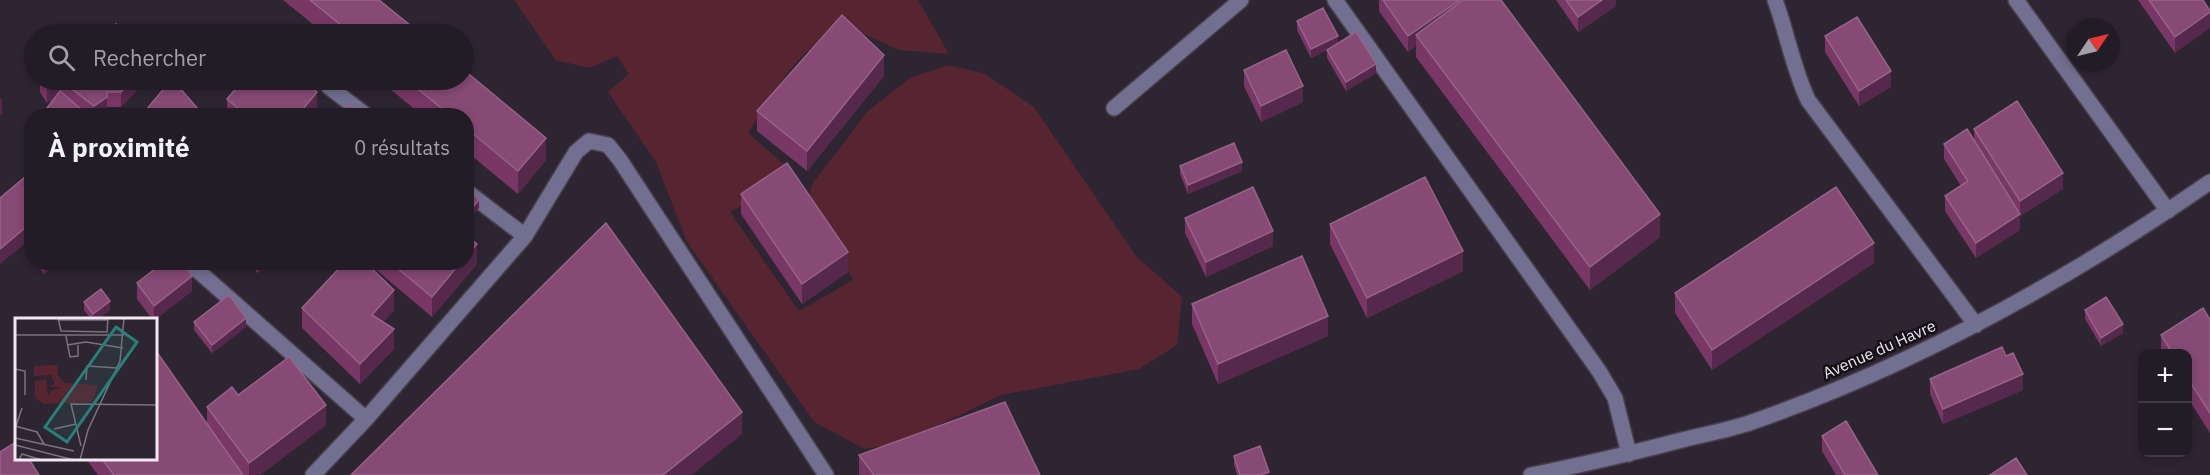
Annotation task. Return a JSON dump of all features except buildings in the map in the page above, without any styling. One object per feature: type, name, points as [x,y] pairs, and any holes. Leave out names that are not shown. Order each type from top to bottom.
[{"type":"street","points":[[1114,108],[1241,0]]},
{"type":"street","points":[[1335,0],[1599,371],[1615,398],[1629,454]]},
{"type":"street","points":[[1775,0],[1797,76],[1808,100],[1977,325]]},
{"type":"street","points":[[2016,0],[2168,212]]},
{"type":"street","points":[[333,90],[357,108]]},
{"type":"street","points":[[314,475],[525,236],[576,152],[589,141],[608,145],[620,160],[826,475]]},
{"type":"street","name":"Avenue du Havre","points":[[1532,475],[1629,454],[1751,423],[1847,385],[1977,325],[2084,264],[2168,212],[2210,182]]},
{"type":"street","points":[[474,197],[525,236]]},
{"type":"street","points":[[197,270],[366,418]]},
{"type":"shaded area","points":[[514,0],[918,0],[949,54],[899,50],[846,26],[829,35],[801,58],[778,86],[748,133],[796,175],[730,212],[799,311],[853,280],[808,203],[812,184],[868,111],[910,78],[948,65],[983,73],[1034,107],[1136,256],[1182,297],[1177,345],[1139,369],[1001,395],[904,442],[865,449],[814,422],[687,242],[656,162],[608,92],[629,74],[617,56],[589,68],[556,60]]}]
